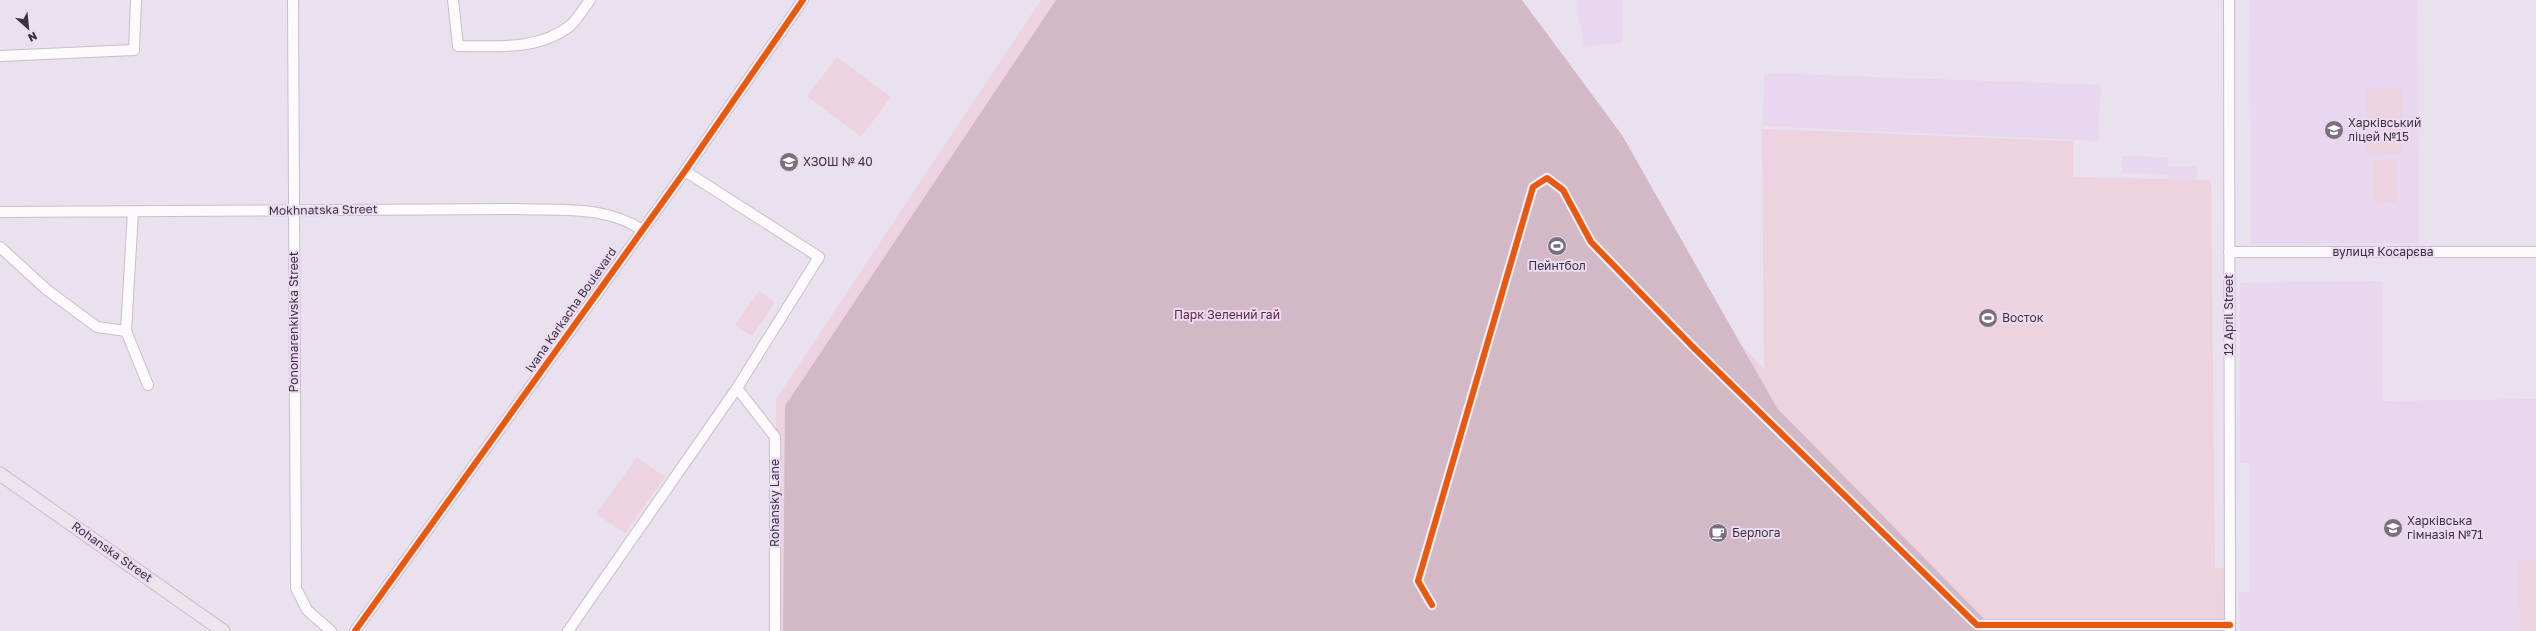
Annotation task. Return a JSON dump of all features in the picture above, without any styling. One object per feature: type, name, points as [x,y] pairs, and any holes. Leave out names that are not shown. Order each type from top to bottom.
[{"type":"main road","name":"Rohanska Street","points":[[0,474],[223,631]]},
{"type":"street","points":[[0,56],[134,50],[136,0]]},
{"type":"street","name":"Ponomarenkivska Street","points":[[293,0],[296,588],[307,610],[331,631]]},
{"type":"street","points":[[453,0],[458,46],[504,46],[543,42],[571,24],[590,0]]},
{"type":"street","name":"Ivana Karkacha Boulevard","points":[[356,631],[685,171],[803,0]]},
{"type":"street","name":"12 April Street","points":[[2229,0],[2230,628]]},
{"type":"street","points":[[568,631],[737,388],[819,257],[685,171]]},
{"type":"street","points":[[1432,605],[1418,581],[1534,187],[1548,178],[1563,190],[1597,247],[1693,347],[1977,625],[2230,628]]},
{"type":"street","name":"Mokhnatska Street","points":[[0,212],[517,209],[601,212],[626,219],[642,230]]},
{"type":"street","points":[[133,212],[126,331],[148,385]]},
{"type":"street","points":[[0,247],[47,290],[97,327],[126,331]]},
{"type":"street","name":"вулиця Косарєва","points":[[2229,252],[2536,252]]},
{"type":"street","name":"Rohansky Lane","points":[[737,388],[775,436],[775,631]]},
{"type":"shaded area","points":[[1576,0],[1623,0],[1623,43],[1584,46]]},
{"type":"shaded area","name":"Харківський ліцей №15","points":[[2250,0],[2418,0],[2419,243],[2251,244]]},
{"type":"shaded area","points":[[1764,73],[2101,85],[2098,141],[1763,126]]},
{"type":"shaded area","points":[[2122,156],[2168,157],[2168,166],[2197,166],[2196,180],[2169,179],[2169,174],[2122,173]]},
{"type":"shaded area","name":"Харківська гімназія №71","points":[[2382,281],[2383,401],[2536,399],[2536,631],[2240,631],[2239,592],[2250,592],[2250,463],[2240,463],[2240,283]]},
{"type":"green space","name":"Парк Зелений гай","points":[[1041,0],[1473,0],[1611,204],[1764,369],[1762,129],[2073,141],[2073,177],[2211,180],[2215,568],[2230,568],[2230,631],[775,631],[776,399]]},
{"type":"green space","name":"Парк Зелений гай","points":[[1056,0],[1522,0],[1622,135],[1777,408],[1996,631],[783,631],[785,406]]},
{"type":"green space","points":[[837,57],[891,97],[861,137],[807,96]]},
{"type":"green space","points":[[2367,88],[2401,89],[2402,154],[2367,155]]},
{"type":"green space","points":[[2373,160],[2397,160],[2397,202],[2374,203]]},
{"type":"green space","points":[[759,291],[775,302],[752,336],[735,325]]},
{"type":"green space","points":[[637,457],[665,477],[625,533],[596,514]]},
{"type":"green space","points":[[2536,560],[2536,631],[2520,631],[2518,561]]},
{"type":"cycle path","points":[[355,631],[685,171],[803,0]]},
{"type":"cycle path","points":[[1432,605],[1418,581],[1533,187],[1547,178],[1563,190],[1591,242],[1693,347],[1977,625],[2230,625]]},
{"type":"place","name":"Харківський ліцей №15","points":[[2334,130]]},
{"type":"place","name":"ХЗОШ № 40","points":[[789,162]]},
{"type":"place","name":"Пейнтбол","points":[[1557,246]]},
{"type":"place","name":"Восток","points":[[1988,318]]},
{"type":"place","name":"Харківська гімназія №71","points":[[2393,528]]},
{"type":"place","name":"Берлога","points":[[1718,533]]}]
